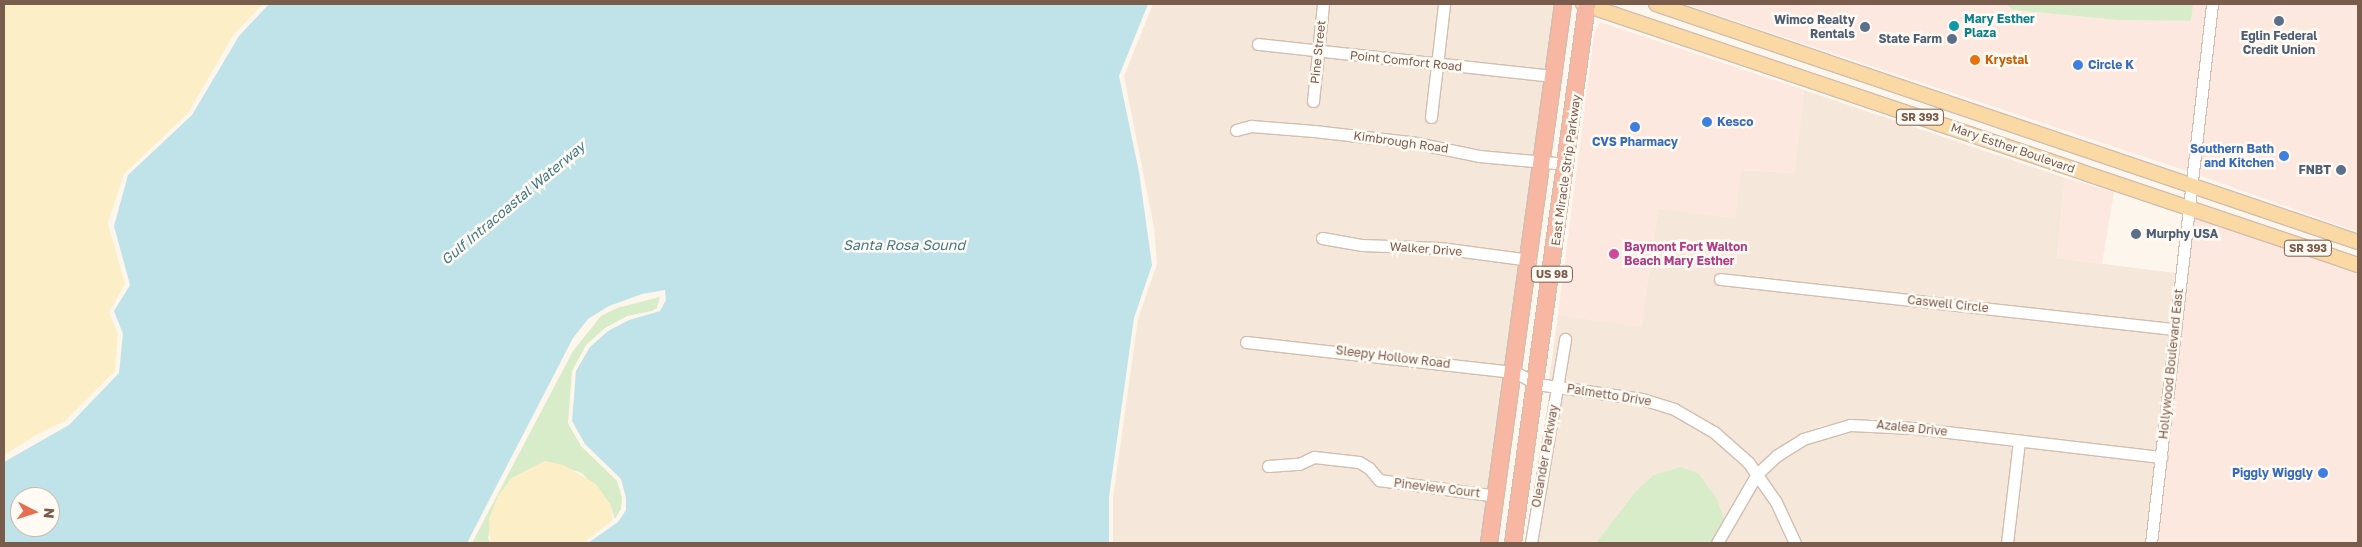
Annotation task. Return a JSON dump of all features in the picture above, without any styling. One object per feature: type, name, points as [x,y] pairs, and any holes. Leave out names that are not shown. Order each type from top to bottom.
[{"type":"highway","name":"East Miracle Strip Parkway","points":[[1489,543],[1515,372],[1563,4]]},
{"type":"highway","name":"East Miracle Strip Parkway","points":[[1512,543],[1537,384],[1586,4]]},
{"type":"main road","name":"Mary Esther Boulevard","points":[[1586,4],[2358,265]]},
{"type":"main road","name":"Mary Esther Boulevard","points":[[1656,4],[2358,242]]},
{"type":"street","name":"Pine Street","points":[[1313,101],[1323,4]]},
{"type":"street","points":[[1431,117],[1444,4]]},
{"type":"street","name":"Hollywood Boulevard East","points":[[2151,543],[2212,4]]},
{"type":"street","name":"Point Comfort Road","points":[[1258,44],[1318,52],[1554,76]]},
{"type":"street","name":"Kimbrough Road","points":[[1236,130],[1251,126],[1314,131],[1420,144],[1479,156],[1566,164]]},
{"type":"street","name":"Walker Drive","points":[[1322,238],[1362,245],[1440,248],[1530,260]]},
{"type":"street","name":"Caswell Circle","points":[[1720,279],[2175,329]]},
{"type":"street","name":"Oleander Parkway","points":[[1531,543],[1565,339]]},
{"type":"street","name":"Sleepy Hollow Road","points":[[1246,342],[1515,372],[1537,384]]},
{"type":"street","name":"Palmetto Drive","points":[[1537,384],[1642,398],[1674,409],[1714,432],[1757,474],[1776,502],[1794,543]]},
{"type":"street","name":"Azalea Drive","points":[[1717,543],[1757,474],[1776,456],[1803,439],[1850,425],[1872,424],[2161,457]]},
{"type":"street","points":[[2007,543],[2019,440]]},
{"type":"street","name":"Pineview Court","points":[[1268,466],[1299,464],[1314,457],[1359,462],[1369,468],[1379,480],[1497,496]]},
{"type":"shaded area","points":[[1153,4],[1318,4],[1313,47],[1253,39],[1252,48],[1312,56],[1308,105],[1318,106],[1323,57],[1431,68],[1425,121],[1435,123],[1442,70],[1547,80],[1537,157],[1480,151],[1412,138],[1241,123],[1229,128],[1233,136],[1252,131],[1313,136],[1536,166],[1524,254],[1362,240],[1318,233],[1316,241],[1361,250],[1440,253],[1523,264],[1509,367],[1360,348],[1241,337],[1240,346],[1508,376],[1491,490],[1380,476],[1373,464],[1360,457],[1315,452],[1297,460],[1263,462],[1263,471],[1300,469],[1315,462],[1358,467],[1378,485],[1489,499],[1483,543],[1113,543],[1113,497],[1138,319],[1157,264],[1154,227],[1124,76]]},
{"type":"shaded area","points":[[1329,4],[1439,4],[1432,59],[1324,48]]},
{"type":"shaded area","points":[[1450,4],[1557,4],[1548,71],[1443,60]]},
{"type":"shaded area","points":[[1685,4],[2006,4],[2013,10],[2117,20],[2190,21],[2193,4],[2207,4],[2187,171]]},
{"type":"shaded area","points":[[2218,4],[2358,4],[2358,232],[2198,175]]},
{"type":"shaded area","points":[[1600,22],[1804,90],[1794,173],[1741,170],[1735,218],[1658,209],[1641,327],[1558,315],[1594,35]]},
{"type":"shaded area","points":[[1804,90],[2065,178],[2057,258],[2175,273],[2170,324],[1716,274],[1715,283],[2169,333],[2156,451],[1871,419],[1822,426],[1801,434],[1757,466],[1718,428],[1677,405],[1643,394],[1563,383],[1571,335],[1560,334],[1552,382],[1549,381],[1558,315],[1641,326],[1658,208],[1734,218],[1741,170],[1794,173]]},
{"type":"shaded area","points":[[2065,178],[2114,192],[2102,264],[2057,258]]},
{"type":"shaded area","points":[[2193,217],[2358,273],[2358,543],[2157,543]]},
{"type":"shaded area","points":[[1562,392],[1641,403],[1672,413],[1711,435],[1750,474],[1724,519],[1717,499],[1680,467],[1653,475],[1635,492],[1596,543],[1536,543]]},
{"type":"shaded area","points":[[1851,429],[1872,429],[2013,445],[2002,543],[1800,543],[1781,500],[1763,474],[1806,443]]},
{"type":"shaded area","points":[[2024,446],[2155,461],[2145,543],[2013,543]]},
{"type":"shaded area","points":[[1757,483],[1771,504],[1789,543],[1724,543]]},
{"type":"green space","points":[[2006,4],[2193,4],[2191,21],[2117,20],[2013,10]]},
{"type":"green space","points":[[660,297],[657,308],[652,311],[627,316],[605,328],[586,345],[572,371],[568,423],[581,446],[617,481],[622,498],[621,509],[615,519],[610,504],[582,473],[545,461],[512,478],[498,496],[488,538],[490,543],[472,543],[573,351],[601,316],[617,308]]},
{"type":"green space","points":[[1680,467],[1698,473],[1717,499],[1724,519],[1711,543],[1596,543],[1635,492],[1653,475]]},
{"type":"sand","points":[[4,4],[263,4],[234,34],[188,113],[124,174],[108,223],[125,284],[109,312],[118,334],[115,371],[65,421],[36,435],[4,455]]},
{"type":"sand","points":[[545,461],[563,465],[596,484],[610,504],[613,520],[583,543],[490,543],[489,519],[498,496],[512,478]]},
{"type":"water","name":"Santa Rosa Sound","points":[[269,4],[1148,4],[1119,76],[1139,172],[1152,265],[1134,318],[1109,497],[1109,543],[588,543],[618,522],[626,510],[626,498],[621,479],[585,444],[572,421],[576,371],[590,347],[608,331],[629,320],[660,311],[666,300],[665,290],[642,294],[609,306],[588,319],[573,338],[467,543],[4,543],[4,462],[69,425],[119,373],[123,334],[114,311],[130,285],[114,226],[128,175],[192,115],[239,36]]},
{"type":"place","name":"Eglin Federal Credit Union","points":[[2279,21]]},
{"type":"place","name":"Mary Esther Plaza","points":[[1954,26]]},
{"type":"place","name":"Wimco Realty Rentals","points":[[1865,27]]},
{"type":"place","name":"State Farm","points":[[1952,39]]},
{"type":"place","name":"Krystal","points":[[1975,60]]},
{"type":"place","name":"Circle K","points":[[2078,65]]},
{"type":"place","name":"Kesco","points":[[1707,122]]},
{"type":"place","name":"CVS Pharmacy","points":[[1635,127]]},
{"type":"place","name":"Southern Bath and Kitchen","points":[[2284,156]]},
{"type":"place","name":"FNBT","points":[[2341,170]]},
{"type":"place","name":"Murphy USA","points":[[2136,234]]},
{"type":"place","name":"Baymont Fort Walton Beach Mary Esther","points":[[1614,254]]},
{"type":"place","name":"Piggly Wiggly","points":[[2323,473]]},
{"type":"water label","name":"Gulf Intracoastal Waterway","points":[[513,203]]}]
